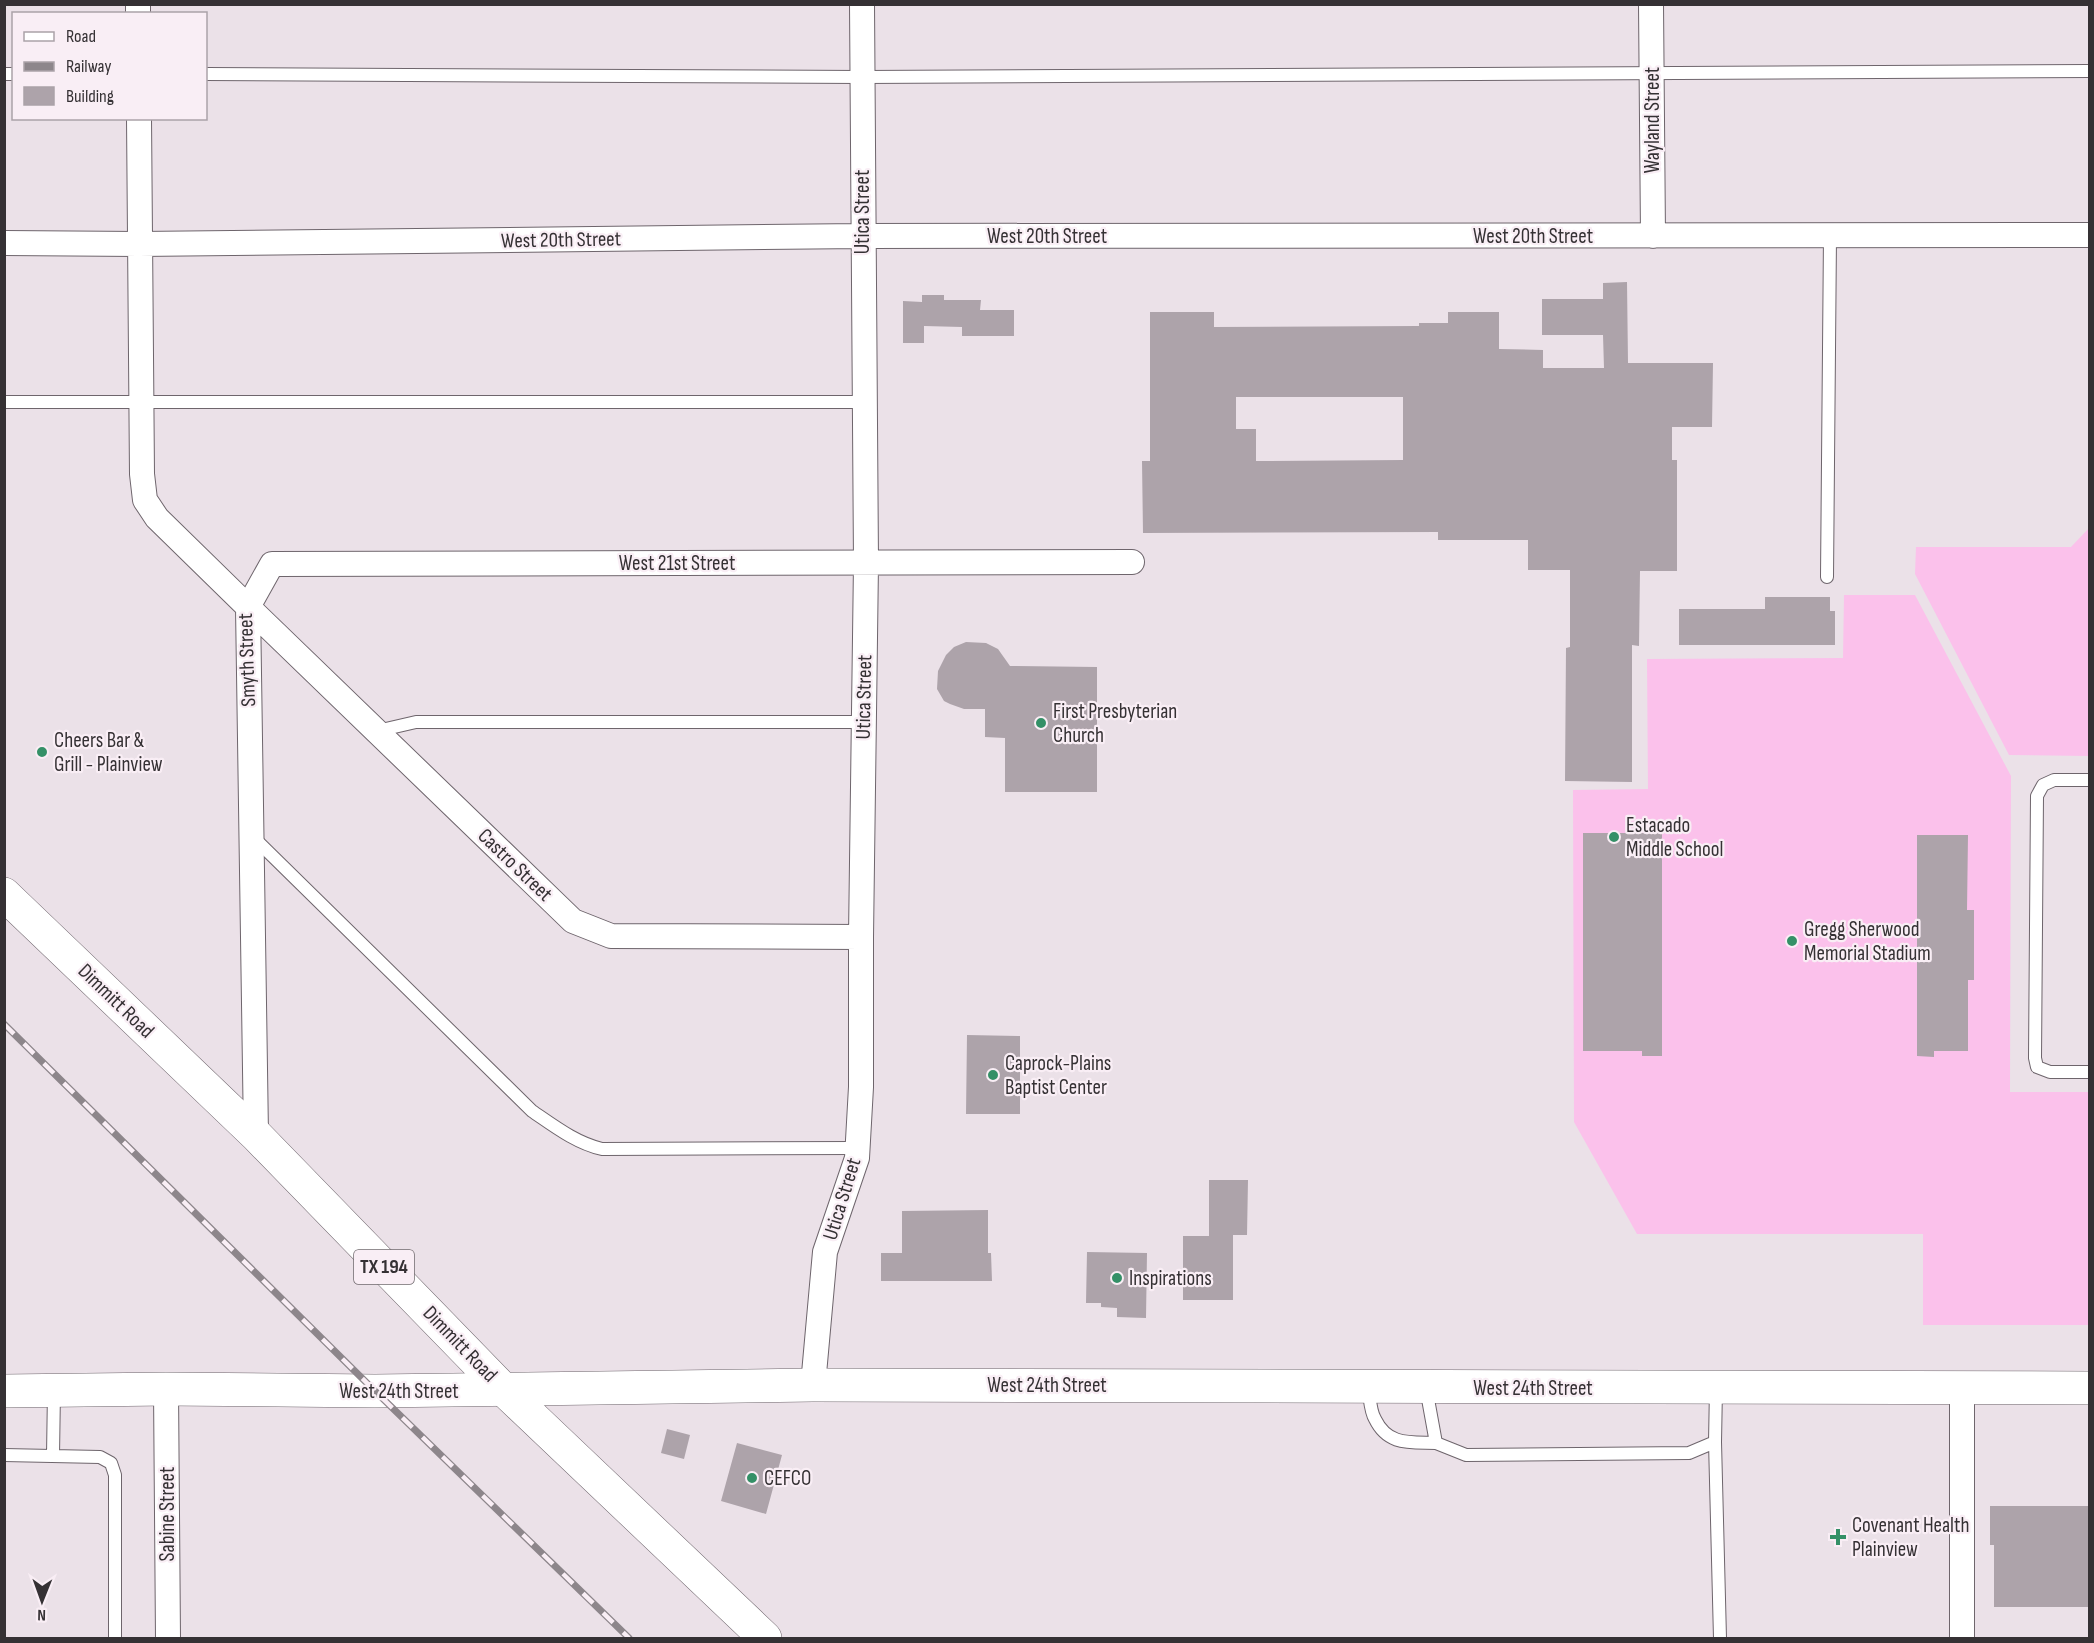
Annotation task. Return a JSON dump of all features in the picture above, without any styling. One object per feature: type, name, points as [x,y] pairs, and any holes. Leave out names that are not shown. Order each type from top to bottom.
[{"type":"main road","name":"Dimmitt Road","points":[[4,894],[256,1135],[504,1390],[765,1638]]},
{"type":"main road","name":"West 24th Street","points":[[4,1391],[504,1390],[813,1384],[2090,1388]]},
{"type":"street","name":"Utica Street","points":[[813,1384],[825,1252],[857,1158],[861,1087],[866,563],[862,4]]},
{"type":"street","name":"Wayland Street","points":[[1651,4],[1653,236]]},
{"type":"street","name":"Smyth Street","points":[[139,120],[142,474],[145,500],[157,518],[248,607],[256,1135]]},
{"type":"street","name":"West 20th Street","points":[[4,243],[139,244],[862,236],[2090,235]]},
{"type":"street","name":"West 21st Street","points":[[248,607],[272,564],[1132,562]]},
{"type":"street","name":"Castro Street","points":[[248,607],[573,921],[611,936],[861,937]]},
{"type":"street","name":"Sabine Street","points":[[166,1389],[168,1638]]},
{"type":"street","points":[[1962,1389],[1962,1638]]},
{"type":"lane","points":[[207,75],[862,77],[2090,71]]},
{"type":"lane","points":[[1827,578],[1830,236]]},
{"type":"lane","points":[[4,402],[864,402]]},
{"type":"lane","points":[[376,731],[416,722],[863,722]]},
{"type":"lane","points":[[2090,780],[2054,780],[2043,785],[2037,796],[2035,1058],[2037,1067],[2050,1072],[2090,1072]]},
{"type":"lane","points":[[251,835],[532,1111],[588,1146],[602,1149],[857,1148]]},
{"type":"lane","points":[[1368,1387],[1374,1419],[1390,1438],[1405,1442],[1436,1443],[1466,1455],[1689,1453],[1715,1442]]},
{"type":"lane","points":[[1425,1387],[1436,1443]]},
{"type":"lane","points":[[1716,1388],[1715,1442],[1720,1638]]},
{"type":"lane","points":[[53,1455],[54,1390]]},
{"type":"lane","points":[[4,1455],[100,1457],[106,1459],[114,1469],[115,1638]]},
{"type":"shaded area","points":[[2089,528],[2089,756],[2009,755],[1915,574],[1916,547],[2071,547]]},
{"type":"shaded area","name":"Gregg Sherwood Memorial Stadium","points":[[1844,595],[1915,595],[2011,776],[2010,1092],[2089,1092],[2089,1325],[1923,1325],[1923,1234],[1637,1234],[1574,1122],[1573,790],[1648,789],[1647,659],[1843,658]]},
{"type":"building","points":[[1627,282],[1628,363],[1713,363],[1712,427],[1672,427],[1672,460],[1677,460],[1677,571],[1640,571],[1639,646],[1632,645],[1632,782],[1565,781],[1566,648],[1570,647],[1570,570],[1528,570],[1528,540],[1438,540],[1438,532],[1143,533],[1142,461],[1150,461],[1150,312],[1214,312],[1214,327],[1419,326],[1419,323],[1448,323],[1448,312],[1499,312],[1499,349],[1543,350],[1543,368],[1604,368],[1603,335],[1542,335],[1542,299],[1603,299],[1603,283]],"holes":[[[1236,397],[1403,397],[1403,460],[1256,461],[1256,429],[1236,429]]]},
{"type":"building","points":[[922,295],[944,295],[944,300],[981,300],[980,310],[1014,310],[1014,336],[962,336],[962,327],[924,326],[924,343],[903,343],[903,301],[922,302]]},
{"type":"building","points":[[1765,597],[1830,597],[1830,611],[1835,611],[1835,645],[1679,645],[1679,609],[1765,609]]},
{"type":"building","name":"First Presbyterian Church","points":[[966,642],[986,643],[998,649],[1010,666],[1097,667],[1097,792],[1005,792],[1005,738],[985,737],[985,709],[964,709],[950,704],[944,701],[937,689],[938,671],[946,655],[954,647]]},
{"type":"building","points":[[1583,833],[1662,833],[1662,1056],[1642,1056],[1642,1051],[1583,1051]]},
{"type":"building","points":[[1917,835],[1968,835],[1967,910],[1974,910],[1974,980],[1968,980],[1968,1051],[1934,1051],[1934,1057],[1917,1056]]},
{"type":"building","name":"Caprock-Plains Baptist Center","points":[[967,1035],[1020,1036],[1020,1114],[966,1114]]},
{"type":"building","points":[[1209,1180],[1248,1180],[1247,1235],[1233,1235],[1233,1300],[1183,1300],[1183,1236],[1209,1236]]},
{"type":"building","points":[[988,1210],[988,1253],[991,1253],[992,1281],[881,1281],[881,1253],[902,1253],[902,1211]]},
{"type":"building","name":"Inspirations","points":[[1087,1252],[1147,1253],[1146,1318],[1117,1317],[1117,1308],[1101,1307],[1101,1303],[1086,1303]]},
{"type":"building","points":[[667,1429],[690,1435],[684,1459],[661,1453]]},
{"type":"building","name":"CEFCO","points":[[737,1443],[782,1455],[766,1514],[721,1501]]},
{"type":"building","points":[[1990,1506],[2090,1506],[2090,1607],[1994,1607],[1994,1545],[1990,1545]]},
{"type":"railway","points":[[4,1024],[375,1391],[629,1638]]},
{"type":"place","name":"First Presbyterian Church","points":[[1041,723]]},
{"type":"place","name":"Cheers Bar & Grill - Plainview","points":[[42,752]]},
{"type":"place","name":"Estacado Middle School","points":[[1614,837]]},
{"type":"place","name":"Gregg Sherwood Memorial Stadium","points":[[1792,941]]},
{"type":"place","name":"Caprock-Plains Baptist Center","points":[[993,1075]]},
{"type":"place","name":"Inspirations","points":[[1117,1278]]},
{"type":"place","name":"CEFCO","points":[[752,1478]]},
{"type":"place","name":"Covenant Health Plainview","points":[[1838,1537]]}]
